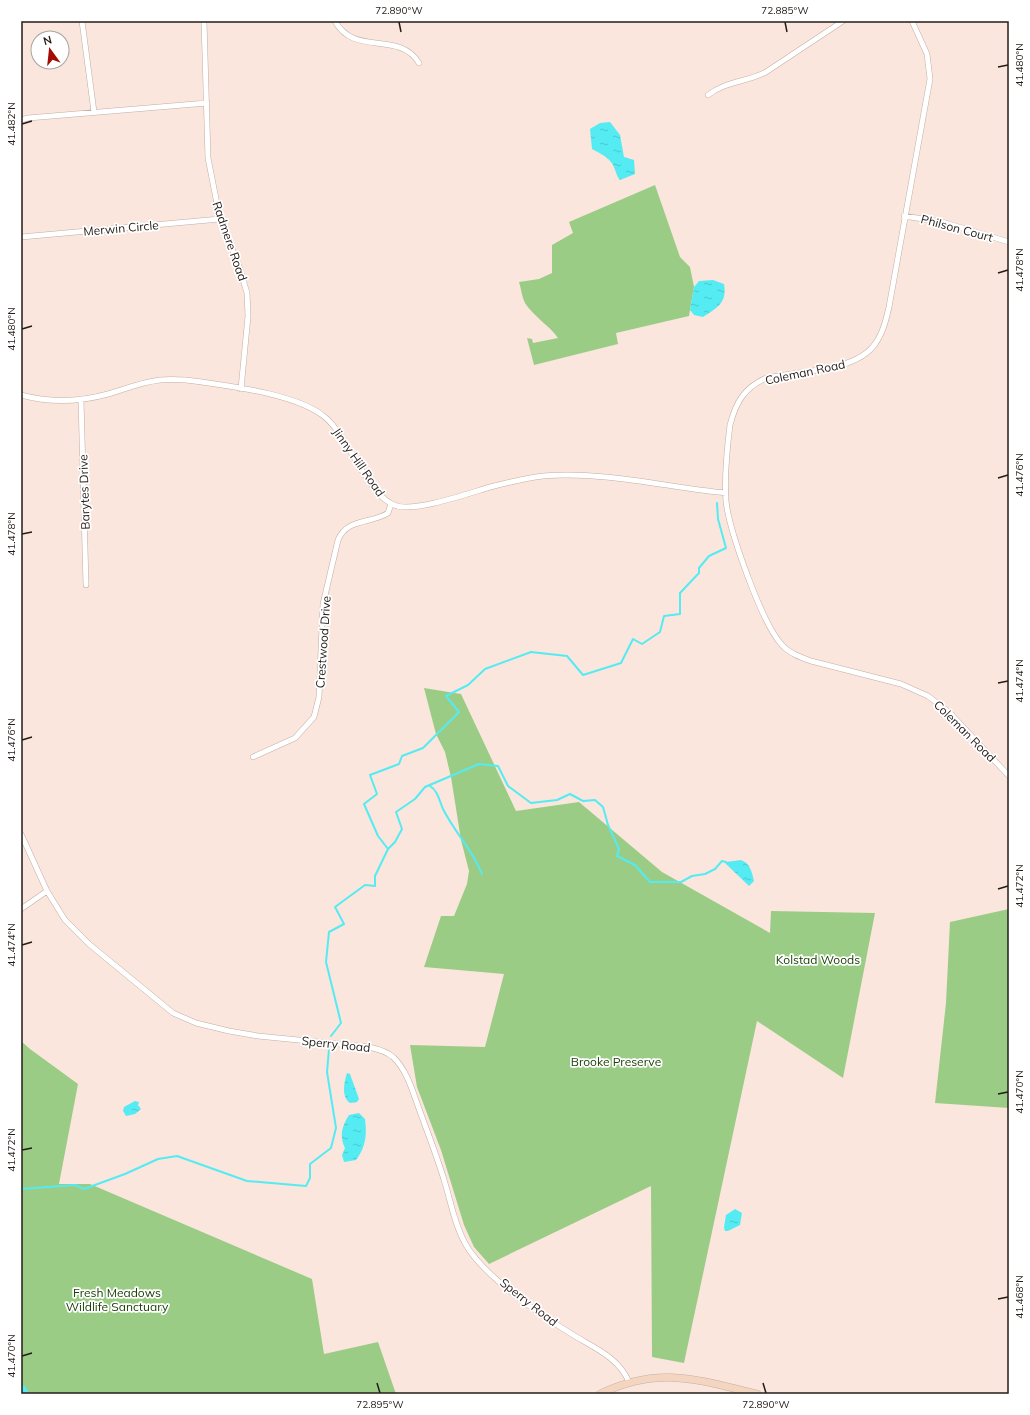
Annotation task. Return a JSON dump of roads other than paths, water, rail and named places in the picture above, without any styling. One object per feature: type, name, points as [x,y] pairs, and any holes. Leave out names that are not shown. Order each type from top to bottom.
[{"type":"street","points":[[82,21],[94,112]]},
{"type":"street","name":"Radmere Road","points":[[204,21],[208,158],[212,188],[220,219],[239,266],[247,293],[248,316],[241,389]]},
{"type":"street","points":[[335,21],[340,31],[355,40],[396,46],[415,57],[419,63]]},
{"type":"street","points":[[708,95],[725,84],[763,74],[843,21]]},
{"type":"street","name":"Coleman Road","points":[[912,21],[927,54],[930,79],[904,216],[889,307],[881,335],[875,345],[864,356],[848,363],[766,378],[755,383],[747,390],[737,403],[730,425],[726,493],[731,524],[739,552],[767,621],[782,645],[802,658],[902,684],[928,696],[950,713],[1009,776]]},
{"type":"street","points":[[21,120],[28,118],[207,103]]},
{"type":"street","name":"Philson Court","points":[[904,216],[942,222],[1009,242]]},
{"type":"street","name":"Merwin Circle","points":[[21,237],[220,219]]},
{"type":"street","name":"Jinny Hill Road","points":[[21,395],[47,400],[81,400],[158,380],[187,380],[241,389],[299,402],[322,415],[337,429],[375,489],[391,504],[403,507],[414,507],[523,480],[556,475],[618,478],[726,493]]},
{"type":"street","name":"Barytes Drive","points":[[81,400],[86,585]]},
{"type":"street","name":"Crestwood Drive","points":[[253,757],[295,738],[314,718],[319,696],[323,604],[338,540],[342,531],[351,525],[383,517],[388,513],[391,504]]},
{"type":"street","name":"Sperry Road","points":[[21,834],[47,891],[60,914],[81,936],[161,1004],[183,1018],[213,1027],[258,1036],[368,1046],[382,1050],[394,1058],[407,1078],[438,1160],[460,1232],[472,1253],[480,1263],[527,1304],[570,1333],[612,1358],[622,1369],[628,1382]]},
{"type":"street","points":[[21,909],[47,891]]},
{"type":"street","points":[[600,1394],[628,1382],[653,1377],[677,1377],[701,1380],[757,1394]]},
{"type":"water","points":[[610,122],[620,135],[624,157],[634,160],[635,174],[620,180],[609,160],[592,149],[590,129],[600,123]]},
{"type":"water","points":[[713,280],[724,284],[725,290],[723,300],[717,307],[703,317],[694,315],[690,310],[694,287],[699,281]]},
{"type":"water","points":[[741,860],[747,863],[752,874],[754,881],[749,886],[725,863]]},
{"type":"water","points":[[347,1073],[350,1074],[359,1099],[357,1102],[350,1103],[345,1097],[344,1085]]},
{"type":"water","points":[[135,1101],[139,1102],[138,1105],[141,1109],[135,1114],[126,1116],[123,1111],[124,1107]]},
{"type":"water","points":[[359,1113],[365,1119],[366,1135],[364,1145],[356,1160],[344,1162],[342,1155],[345,1148],[342,1139],[343,1127],[349,1115]]},
{"type":"water","points":[[735,1209],[742,1213],[740,1225],[725,1231],[724,1227],[726,1215]]},
{"type":"waterway","points":[[331,1036],[341,1023],[326,962],[329,932],[344,924],[335,907],[365,885],[375,886],[375,876],[388,849],[378,836],[364,804],[377,794],[370,775],[399,764],[402,756],[423,748],[459,712],[446,696],[468,685],[485,669],[531,652],[567,656],[583,675],[621,663],[633,639],[642,644],[660,632],[664,616],[680,614],[680,593],[699,573],[699,568],[709,556],[726,548],[718,519],[717,503]]},
{"type":"waterway","points":[[388,849],[395,842],[402,829],[396,812],[415,799],[425,787],[479,764],[498,766],[508,786],[531,803],[557,800],[570,794],[583,801],[595,800],[603,807],[608,825],[619,849],[617,856],[635,865],[650,882],[681,882],[692,876],[705,874],[715,869],[722,861],[726,862]]},
{"type":"waterway","points":[[430,786],[437,793],[443,809],[478,865],[482,874]]},
{"type":"waterway","points":[[21,1189],[75,1185],[84,1189],[125,1174],[158,1159],[177,1156],[247,1181],[306,1186],[310,1178],[310,1164],[331,1148],[336,1128],[327,1072],[329,1049]]},
{"type":"waterway","points":[[21,1390],[23,1394]]},
{"type":"park label","name":"Kolstad Woods","points":[[818,959]]},
{"type":"park label","name":"Brooke Preserve","points":[[616,1061]]},
{"type":"park label","name":"Fresh Meadows Wildlife Sanctuary","points":[[117,1299]]}]
